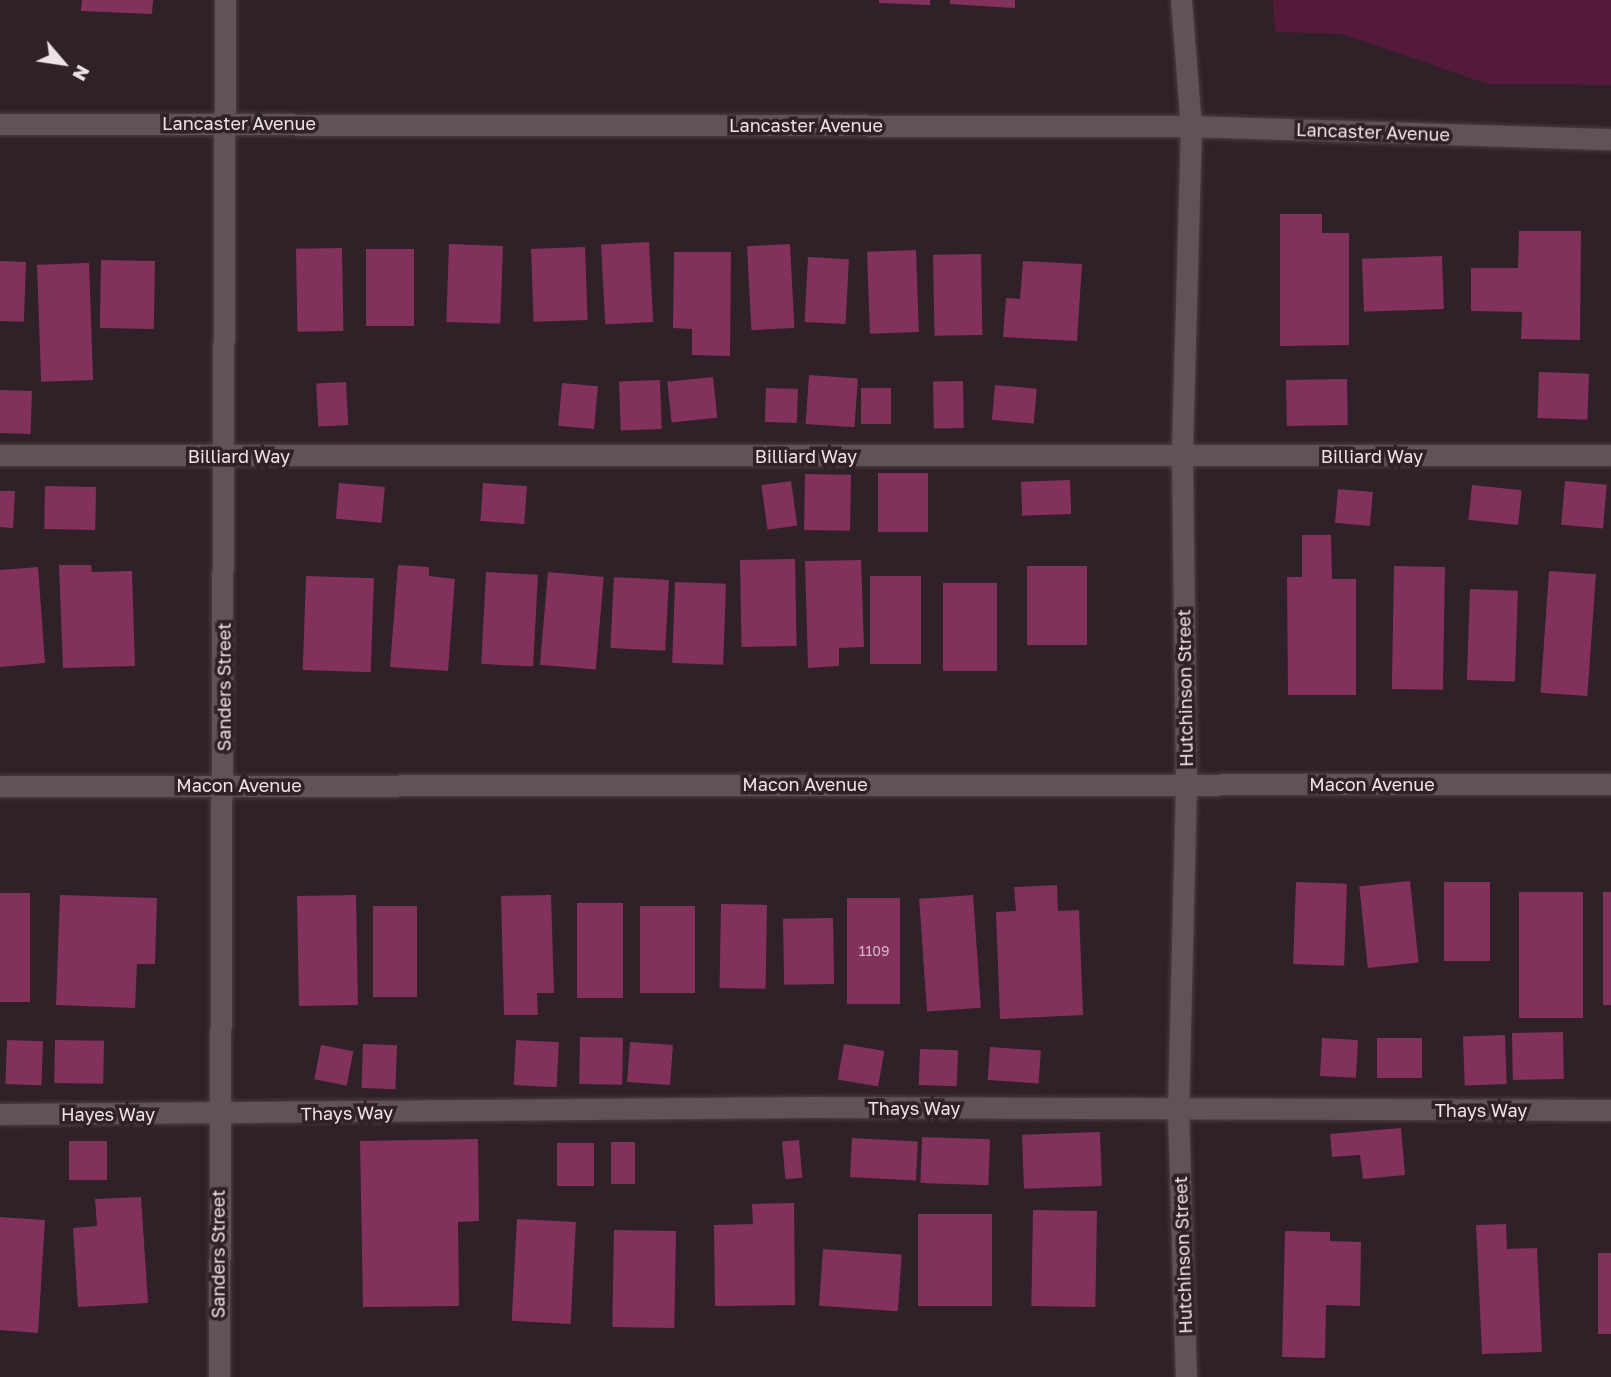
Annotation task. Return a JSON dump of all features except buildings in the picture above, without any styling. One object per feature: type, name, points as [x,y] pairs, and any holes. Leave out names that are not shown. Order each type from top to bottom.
[{"type":"street","name":"Sanders Street","points":[[219,1377],[217,1114],[224,786],[225,0]]},
{"type":"street","name":"Hutchinson Street","points":[[1181,0],[1191,126],[1182,456],[1186,784],[1178,1110],[1186,1377]]},
{"type":"street","name":"Lancaster Avenue","points":[[0,124],[226,122],[1191,126],[1611,139]]},
{"type":"street","name":"Billiard Way","points":[[0,455],[1611,455]]},
{"type":"street","name":"Macon Avenue","points":[[0,786],[1611,784]]},
{"type":"street","name":"Thays Way","points":[[217,1114],[811,1107],[1611,1110]]},
{"type":"street","name":"Hayes Way","points":[[0,1114],[217,1114]]},
{"type":"shaded area","points":[[1273,0],[1611,0],[1611,85],[1488,84],[1342,34],[1275,32]]}]
